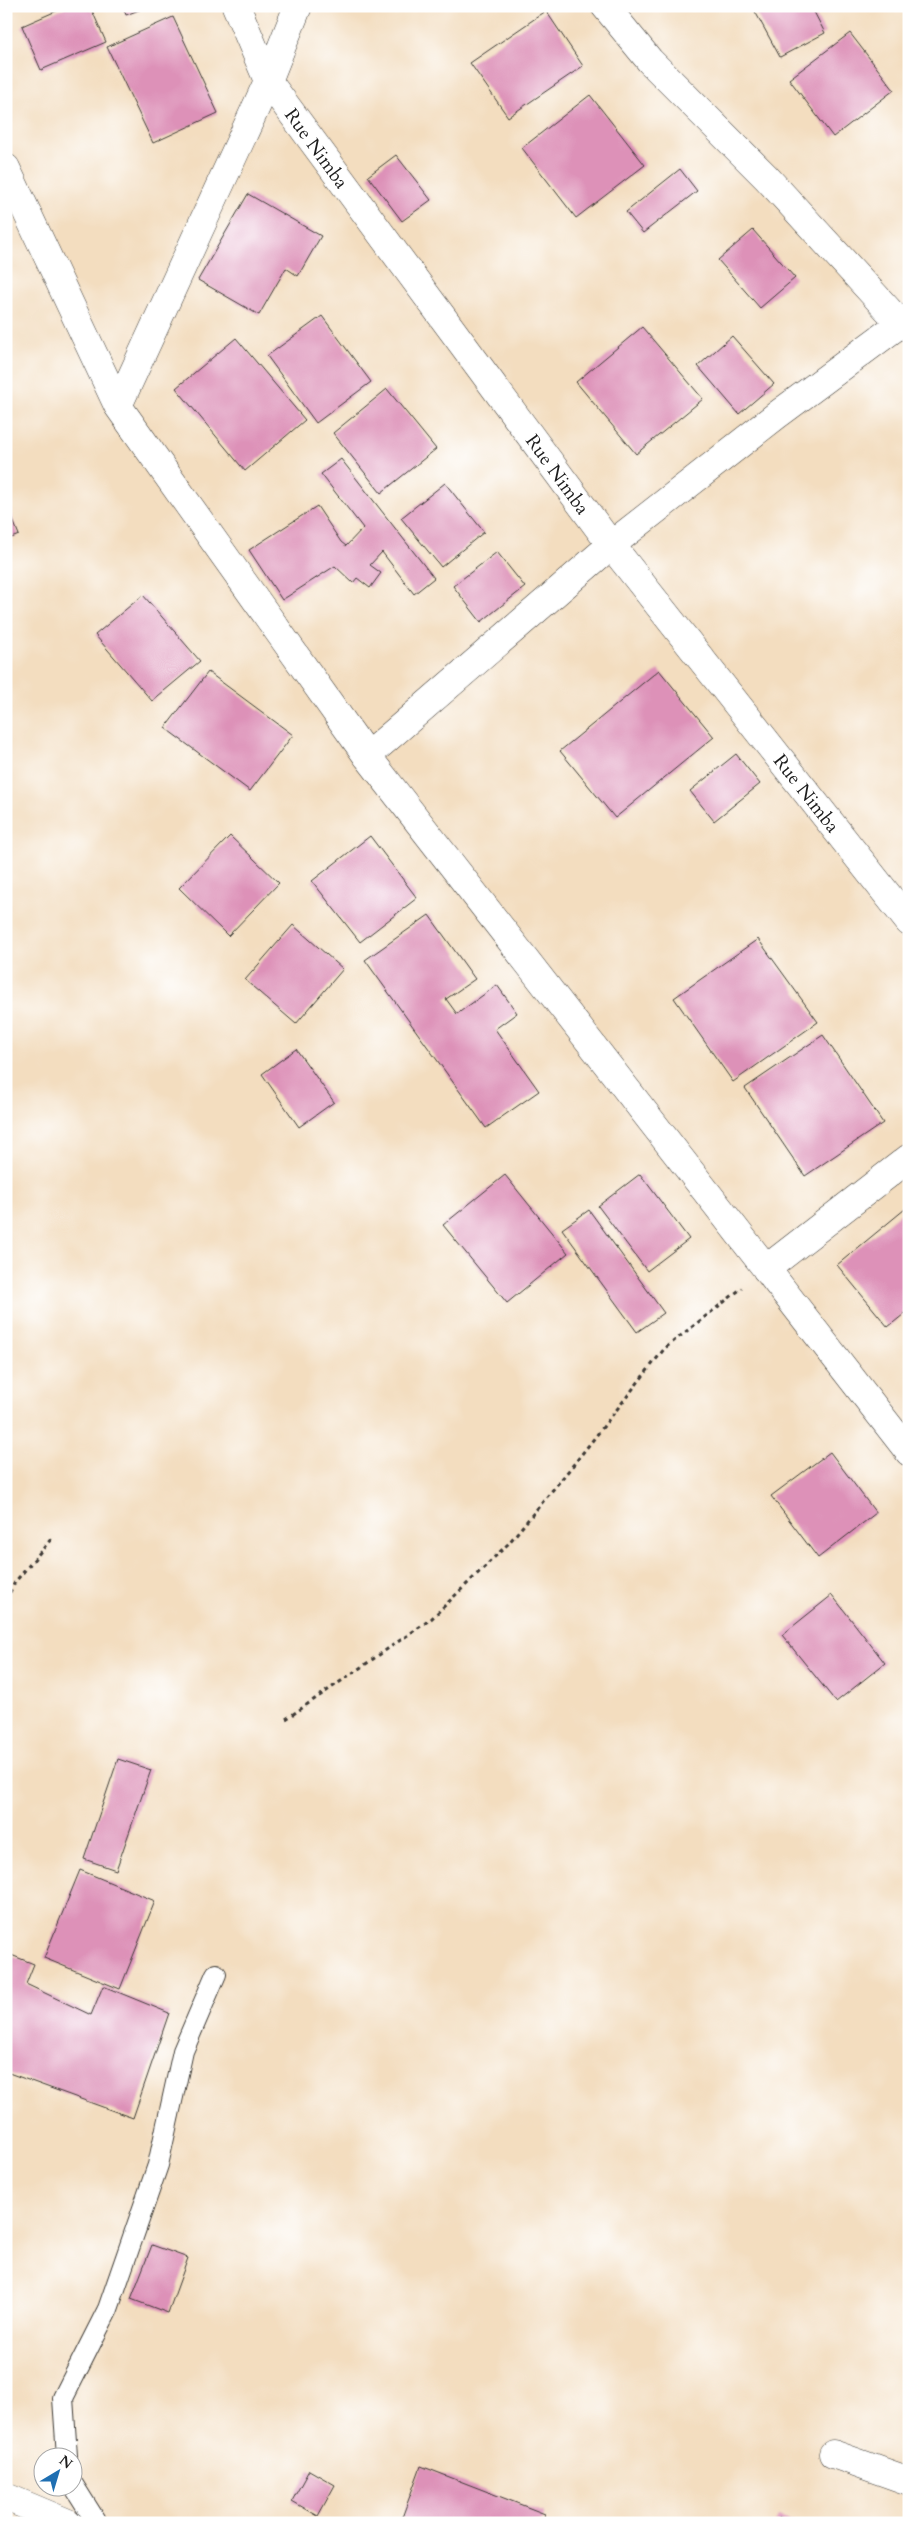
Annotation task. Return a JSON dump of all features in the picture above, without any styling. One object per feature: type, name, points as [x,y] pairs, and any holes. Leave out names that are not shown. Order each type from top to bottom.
[{"type":"street","name":"Rue Nimba","points":[[236,6],[268,81],[611,545],[909,922]]},
{"type":"street","points":[[118,406],[268,81],[298,6]]},
{"type":"street","points":[[367,756],[611,545],[778,415],[905,320],[766,176],[650,61],[604,6]]},
{"type":"street","points":[[6,168],[118,406],[367,756],[909,1452]]},
{"type":"street","points":[[766,1269],[909,1158]]},
{"type":"street","points":[[834,2454],[909,2480]]},
{"type":"street","points":[[6,2497],[68,2523]]},
{"type":"lane","points":[[66,2446],[63,2398],[108,2309],[158,2165],[183,2051],[216,1974]]},
{"type":"lane","points":[[80,2496],[97,2523]]},
{"type":"path","points":[[286,1719],[431,1619],[508,1544],[665,1348],[766,1269]]},
{"type":"path","points":[[6,1600],[15,1582],[52,1538]]},
{"type":"building","points":[[68,6],[90,6],[106,42],[41,70],[22,26]]},
{"type":"building","points":[[123,6],[149,6],[126,15]]},
{"type":"building","points":[[752,6],[811,6],[825,33],[780,57]]},
{"type":"building","points":[[546,11],[583,66],[508,117],[470,63]]},
{"type":"building","points":[[173,17],[218,113],[153,143],[107,47]]},
{"type":"building","points":[[850,33],[894,90],[833,137],[789,79]]},
{"type":"building","points":[[590,95],[645,165],[576,218],[522,148]]},
{"type":"building","points":[[396,155],[431,200],[402,221],[368,176]]},
{"type":"building","points":[[680,169],[697,191],[643,233],[626,212]]},
{"type":"building","points":[[248,194],[321,236],[298,276],[286,268],[259,315],[198,280]]},
{"type":"building","points":[[753,230],[795,278],[760,308],[718,260]]},
{"type":"building","points":[[322,316],[371,382],[316,423],[267,356]]},
{"type":"building","points":[[642,327],[703,399],[636,454],[576,382]]},
{"type":"building","points":[[732,336],[774,384],[739,414],[698,366]]},
{"type":"building","points":[[236,338],[305,420],[245,471],[176,388]]},
{"type":"building","points":[[387,389],[436,449],[381,493],[333,433]]},
{"type":"building","points":[[341,459],[434,578],[414,594],[382,552],[370,565],[381,573],[370,588],[357,578],[353,583],[335,566],[282,600],[249,550],[317,506],[341,542],[346,546],[363,528],[321,474]]},
{"type":"building","points":[[445,483],[484,532],[441,567],[401,518]]},
{"type":"building","points":[[6,503],[19,535],[6,540]]},
{"type":"building","points":[[497,552],[525,587],[481,622],[453,586]]},
{"type":"building","points":[[143,595],[200,661],[152,701],[95,635]]},
{"type":"building","points":[[659,670],[714,737],[615,818],[560,751]]},
{"type":"building","points":[[208,672],[293,735],[250,791],[165,728]]},
{"type":"building","points":[[736,754],[760,784],[714,821],[690,791]]},
{"type":"building","points":[[230,836],[279,883],[228,936],[179,888]]},
{"type":"building","points":[[370,836],[417,898],[360,942],[312,881]]},
{"type":"building","points":[[429,915],[475,979],[446,999],[457,1014],[497,985],[517,1013],[495,1029],[539,1091],[486,1128],[365,960]]},
{"type":"building","points":[[293,925],[343,969],[296,1024],[245,980]]},
{"type":"building","points":[[758,939],[818,1022],[733,1082],[674,998]]},
{"type":"building","points":[[823,1035],[883,1123],[805,1176],[745,1088]]},
{"type":"building","points":[[296,1049],[334,1102],[299,1127],[262,1074]]},
{"type":"building","points":[[640,1174],[689,1239],[647,1271],[598,1206]]},
{"type":"building","points":[[505,1175],[568,1253],[507,1303],[443,1225]]},
{"type":"building","points":[[905,1209],[909,1214],[909,1310],[888,1327],[837,1265]]},
{"type":"building","points":[[589,1210],[664,1313],[637,1332],[562,1229]]},
{"type":"building","points":[[830,1452],[876,1513],[818,1558],[771,1496]]},
{"type":"building","points":[[832,1595],[885,1663],[836,1702],[782,1635]]},
{"type":"building","points":[[118,1759],[151,1770],[116,1870],[84,1859]]},
{"type":"building","points":[[80,1870],[155,1901],[120,1989],[44,1958]]},
{"type":"building","points":[[6,1953],[34,1964],[26,1984],[91,2015],[103,1986],[169,2013],[133,2118],[6,2072]]},
{"type":"building","points":[[152,2245],[188,2258],[168,2313],[131,2299]]},
{"type":"building","points":[[421,2466],[545,2514],[542,2523],[400,2523]]},
{"type":"building","points":[[309,2470],[335,2485],[318,2516],[292,2501]]},
{"type":"building","points":[[778,2517],[794,2522],[794,2523],[775,2523]]}]
